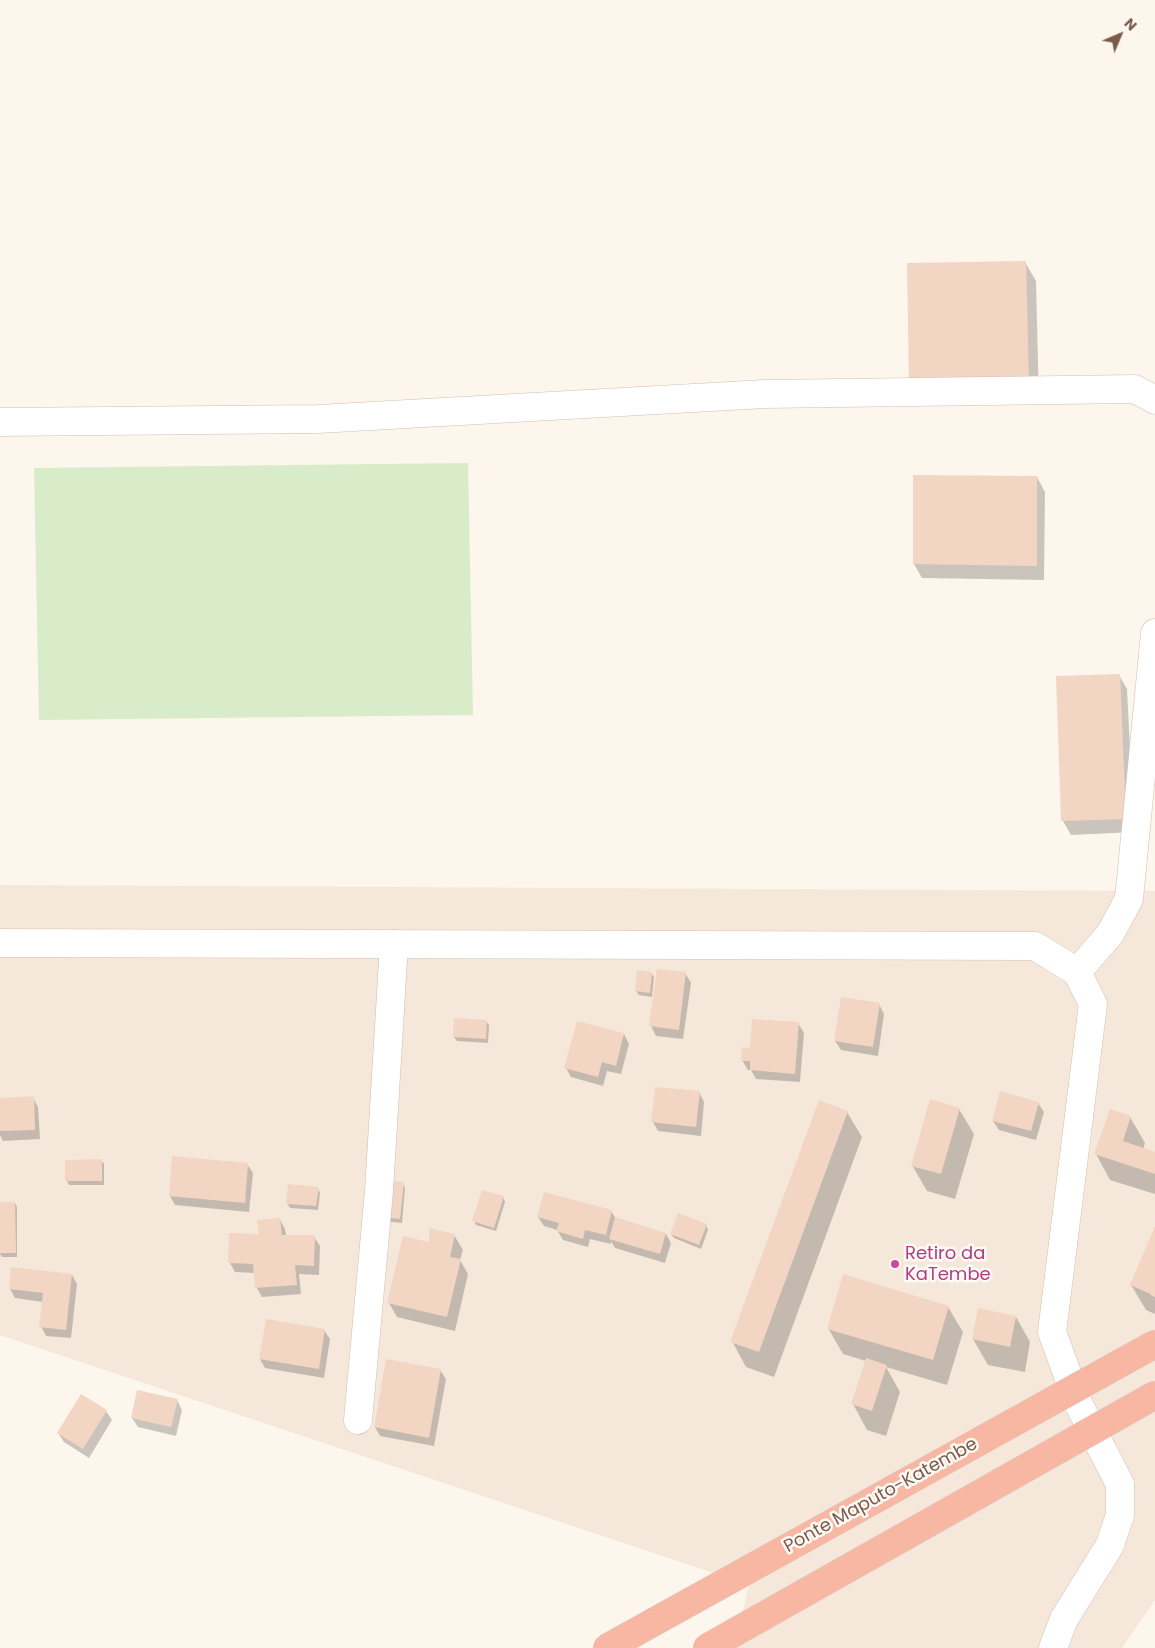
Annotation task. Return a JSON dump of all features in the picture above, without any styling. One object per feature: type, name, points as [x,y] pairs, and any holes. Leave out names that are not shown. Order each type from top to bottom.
[{"type":"highway","name":"Ponte Maputo-Katembe","points":[[608,1648],[1155,1344]]},
{"type":"highway","points":[[707,1648],[1155,1395]]},
{"type":"street","points":[[0,422],[318,419],[764,394],[1135,388],[1155,400]]},
{"type":"street","points":[[1078,972],[1110,934],[1129,899],[1155,633]]},
{"type":"street","points":[[0,943],[1035,946],[1078,972],[1093,1004],[1052,1332],[1078,1404],[1120,1484],[1120,1515],[1110,1545],[1064,1619],[1053,1648]]},
{"type":"street","points":[[358,1420],[379,1191],[394,944]]},
{"type":"shaded area","points":[[0,885],[1155,891],[1155,1600],[1122,1648],[734,1648],[749,1585],[0,1335]]},
{"type":"green space","points":[[468,463],[473,715],[39,720],[34,468]]},
{"type":"building","points":[[1026,261],[1029,385],[909,387],[907,263]]},
{"type":"building","points":[[913,475],[1037,476],[1037,566],[913,564]]},
{"type":"building","points":[[1120,674],[1126,819],[1061,821],[1056,676]]},
{"type":"building","points":[[657,969],[686,972],[679,1030],[649,1026]]},
{"type":"building","points":[[637,970],[652,972],[650,993],[635,991]]},
{"type":"building","points":[[841,997],[880,1003],[873,1047],[834,1041]]},
{"type":"building","points":[[454,1018],[487,1020],[486,1039],[453,1037]]},
{"type":"building","points":[[752,1019],[799,1022],[795,1074],[750,1070],[750,1061],[741,1061],[742,1047],[750,1048]]},
{"type":"building","points":[[577,1021],[624,1033],[616,1066],[602,1062],[598,1077],[564,1068]]},
{"type":"building","points":[[655,1087],[700,1091],[696,1127],[651,1122]]},
{"type":"building","points":[[1000,1091],[1039,1102],[1031,1131],[992,1121]]},
{"type":"building","points":[[34,1096],[35,1130],[0,1131],[0,1098]]},
{"type":"building","points":[[930,1099],[960,1108],[941,1174],[911,1166]]},
{"type":"building","points":[[819,1100],[848,1111],[759,1352],[730,1342]]},
{"type":"building","points":[[1110,1109],[1131,1116],[1123,1141],[1155,1152],[1155,1174],[1094,1154]]},
{"type":"building","points":[[172,1156],[248,1163],[245,1203],[169,1196]]},
{"type":"building","points":[[102,1159],[102,1181],[65,1181],[65,1160]]},
{"type":"building","points":[[384,1180],[404,1182],[400,1219],[380,1217]]},
{"type":"building","points":[[288,1184],[319,1187],[316,1206],[286,1204]]},
{"type":"building","points":[[482,1190],[504,1196],[494,1228],[472,1221]]},
{"type":"building","points":[[544,1192],[612,1210],[606,1235],[585,1230],[583,1239],[556,1231],[559,1223],[537,1217]]},
{"type":"building","points":[[0,1202],[15,1202],[16,1253],[0,1253]]},
{"type":"building","points":[[678,1213],[707,1224],[699,1245],[670,1234]]},
{"type":"building","points":[[615,1217],[666,1233],[660,1254],[609,1239]]},
{"type":"building","points":[[280,1218],[282,1235],[315,1235],[314,1266],[295,1265],[297,1285],[255,1288],[253,1264],[228,1263],[229,1233],[259,1234],[257,1220]]},
{"type":"building","points":[[1155,1226],[1155,1296],[1130,1285]]},
{"type":"building","points":[[429,1228],[455,1234],[450,1257],[461,1259],[447,1317],[387,1303],[403,1236],[429,1242]]},
{"type":"building","points":[[11,1267],[72,1274],[66,1330],[39,1327],[43,1293],[9,1289]]},
{"type":"building","points":[[843,1274],[949,1306],[933,1360],[827,1329]]},
{"type":"building","points":[[978,1308],[1016,1316],[1010,1347],[972,1339]]},
{"type":"building","points":[[266,1319],[325,1329],[319,1369],[259,1359]]},
{"type":"building","points":[[866,1358],[887,1365],[872,1411],[851,1404]]},
{"type":"building","points":[[386,1359],[441,1369],[429,1438],[374,1427]]},
{"type":"building","points":[[137,1390],[178,1399],[171,1427],[131,1418]]},
{"type":"building","points":[[81,1394],[107,1410],[83,1449],[57,1433]]},
{"type":"place","name":"Retiro da KaTembe","points":[[895,1264]]}]
